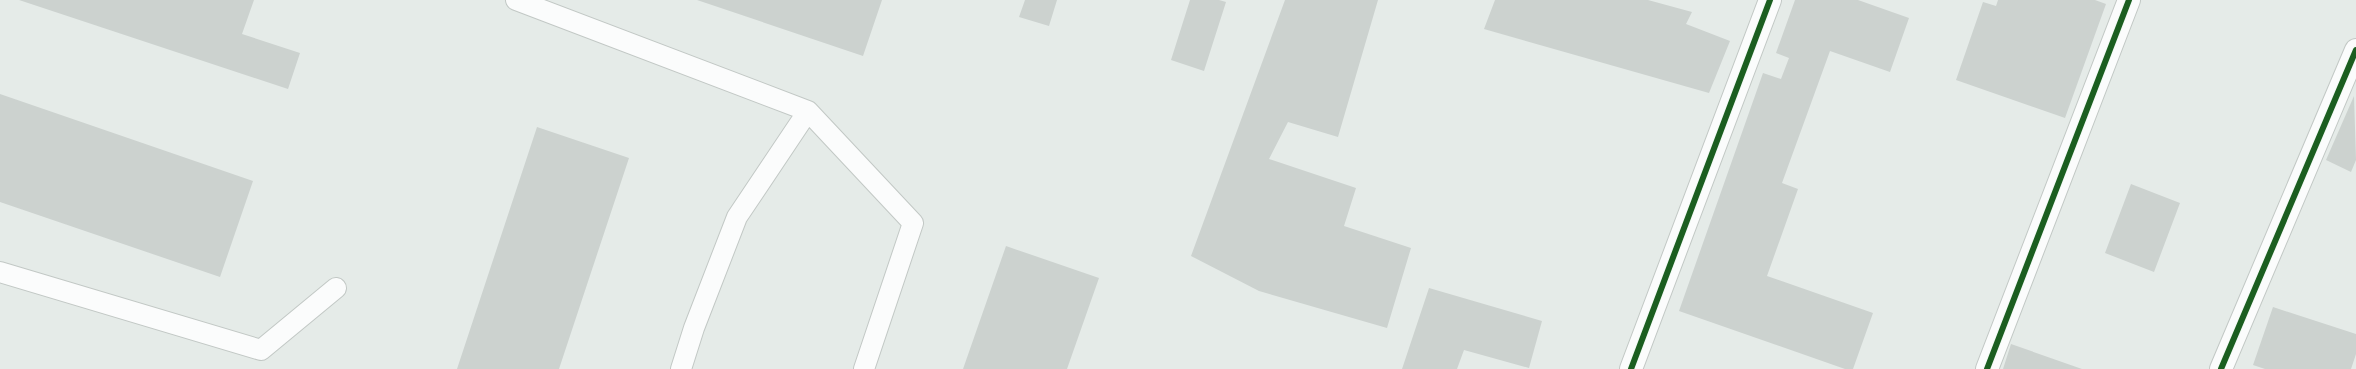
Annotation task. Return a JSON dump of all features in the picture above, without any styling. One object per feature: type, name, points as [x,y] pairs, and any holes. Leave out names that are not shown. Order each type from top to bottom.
[{"type":"street","points":[[1631,369],[1770,0]]},
{"type":"street","points":[[1987,369],[2129,0]]},
{"type":"street","points":[[2221,369],[2356,50]]},
{"type":"lane","points":[[516,0],[808,111],[913,223],[864,369]]},
{"type":"lane","points":[[681,369],[694,328],[737,217],[808,111]]},
{"type":"lane","points":[[0,272],[261,350],[336,288]]},
{"type":"building","points":[[19,0],[254,0],[242,34],[300,53],[288,89]]},
{"type":"building","points":[[697,0],[882,0],[863,56]]},
{"type":"building","points":[[1025,0],[1057,0],[1049,26],[1019,17]]},
{"type":"building","points":[[1190,0],[1219,0],[1226,2],[1204,71],[1171,60]]},
{"type":"building","points":[[1285,0],[1378,0],[1338,137],[1288,122],[1269,159],[1356,188],[1344,226],[1411,248],[1387,328],[1259,291],[1191,256]]},
{"type":"building","points":[[1495,0],[1648,0],[1692,12],[1686,24],[1730,41],[1709,93],[1484,29]]},
{"type":"building","points":[[1795,0],[1858,0],[1909,18],[1890,72],[1830,51],[1782,183],[1798,189],[1767,276],[1873,313],[1853,369],[1845,369],[1679,311],[1763,73],[1781,79],[1789,58],[1776,53]]},
{"type":"building","points":[[1998,0],[2095,0],[2106,4],[2065,118],[1956,80],[1983,2],[1996,6]]},
{"type":"building","points":[[0,94],[253,181],[220,277],[0,202]]},
{"type":"building","points":[[2354,96],[2356,160],[2351,172],[2326,160]]},
{"type":"building","points":[[537,127],[629,158],[559,369],[457,369]]},
{"type":"building","points":[[2131,184],[2180,203],[2154,272],[2105,253]]},
{"type":"building","points":[[1006,246],[1099,278],[1067,369],[963,369]]},
{"type":"building","points":[[1429,288],[1542,321],[1529,368],[1464,350],[1457,369],[1402,369]]},
{"type":"building","points":[[2273,307],[2356,334],[2356,354],[2351,369],[2265,369],[2253,365]]},
{"type":"building","points":[[2011,344],[2082,369],[2003,369]]},
{"type":"cycle path","points":[[1631,369],[1770,0]]},
{"type":"cycle path","points":[[1987,369],[2129,0]]},
{"type":"cycle path","points":[[2221,369],[2356,50]]}]
